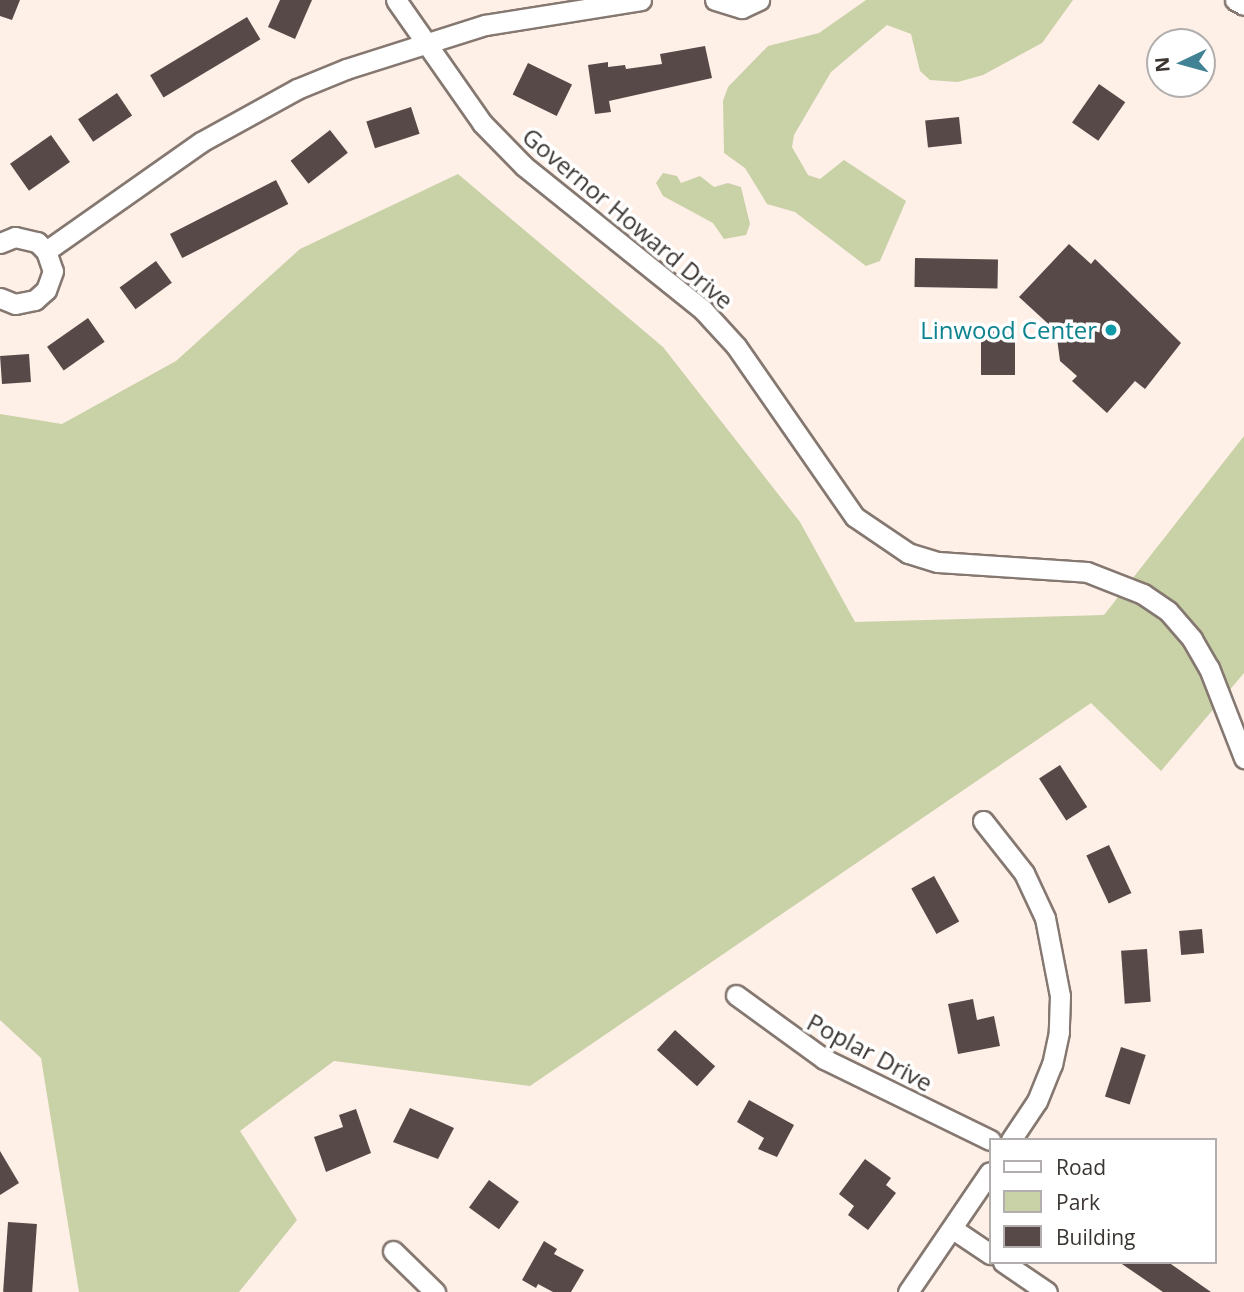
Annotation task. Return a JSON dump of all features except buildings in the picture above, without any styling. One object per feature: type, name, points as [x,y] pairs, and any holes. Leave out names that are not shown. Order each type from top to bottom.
[{"type":"street","name":"Governor Howard Drive","points":[[397,0],[482,123],[524,166],[703,310],[736,346],[832,488],[880,538],[938,562],[1087,572],[1143,594],[1168,611],[1192,639],[1209,668],[1244,758]]},
{"type":"street","points":[[47,251],[201,142],[252,112],[346,69],[516,19],[641,0]]},
{"type":"street","points":[[715,0],[743,8],[758,0]]},
{"type":"street","points":[[1235,0],[1244,5]]},
{"type":"street","points":[[0,243],[26,237],[47,251],[53,271],[46,290],[25,304],[0,298]]},
{"type":"street","points":[[983,821],[1024,873],[1045,918],[1060,996],[1059,1032],[1052,1064],[1037,1101],[1012,1138]]},
{"type":"street","name":"Poplar Drive","points":[[736,995],[824,1059],[988,1139]]},
{"type":"street","points":[[908,1292],[988,1175]]},
{"type":"street","points":[[953,1229],[988,1253]]},
{"type":"street","points":[[393,1251],[435,1292]]},
{"type":"street","points":[[1006,1264],[1047,1292]]},
{"type":"green space","points":[[866,0],[1073,0],[1042,43],[983,75],[958,82],[930,80],[920,71],[911,34],[887,25],[831,72],[794,135],[792,147],[808,175],[820,179],[844,160],[906,201],[880,261],[866,266],[795,212],[767,204],[745,168],[724,153],[723,101],[728,87],[768,46],[819,33]]},
{"type":"green space","points":[[663,173],[677,176],[681,183],[700,176],[714,187],[728,183],[741,187],[750,224],[746,235],[724,239],[713,223],[663,196],[656,183]]},
{"type":"green space","points":[[458,174],[663,347],[800,522],[855,622],[1104,615],[1244,436],[1244,673],[1161,771],[1091,703],[530,1086],[334,1061],[240,1131],[297,1220],[239,1292],[79,1292],[41,1058],[0,1020],[0,414],[62,424],[176,361],[300,249]]},
{"type":"place","name":"Linwood Center","points":[[1111,330]]}]
